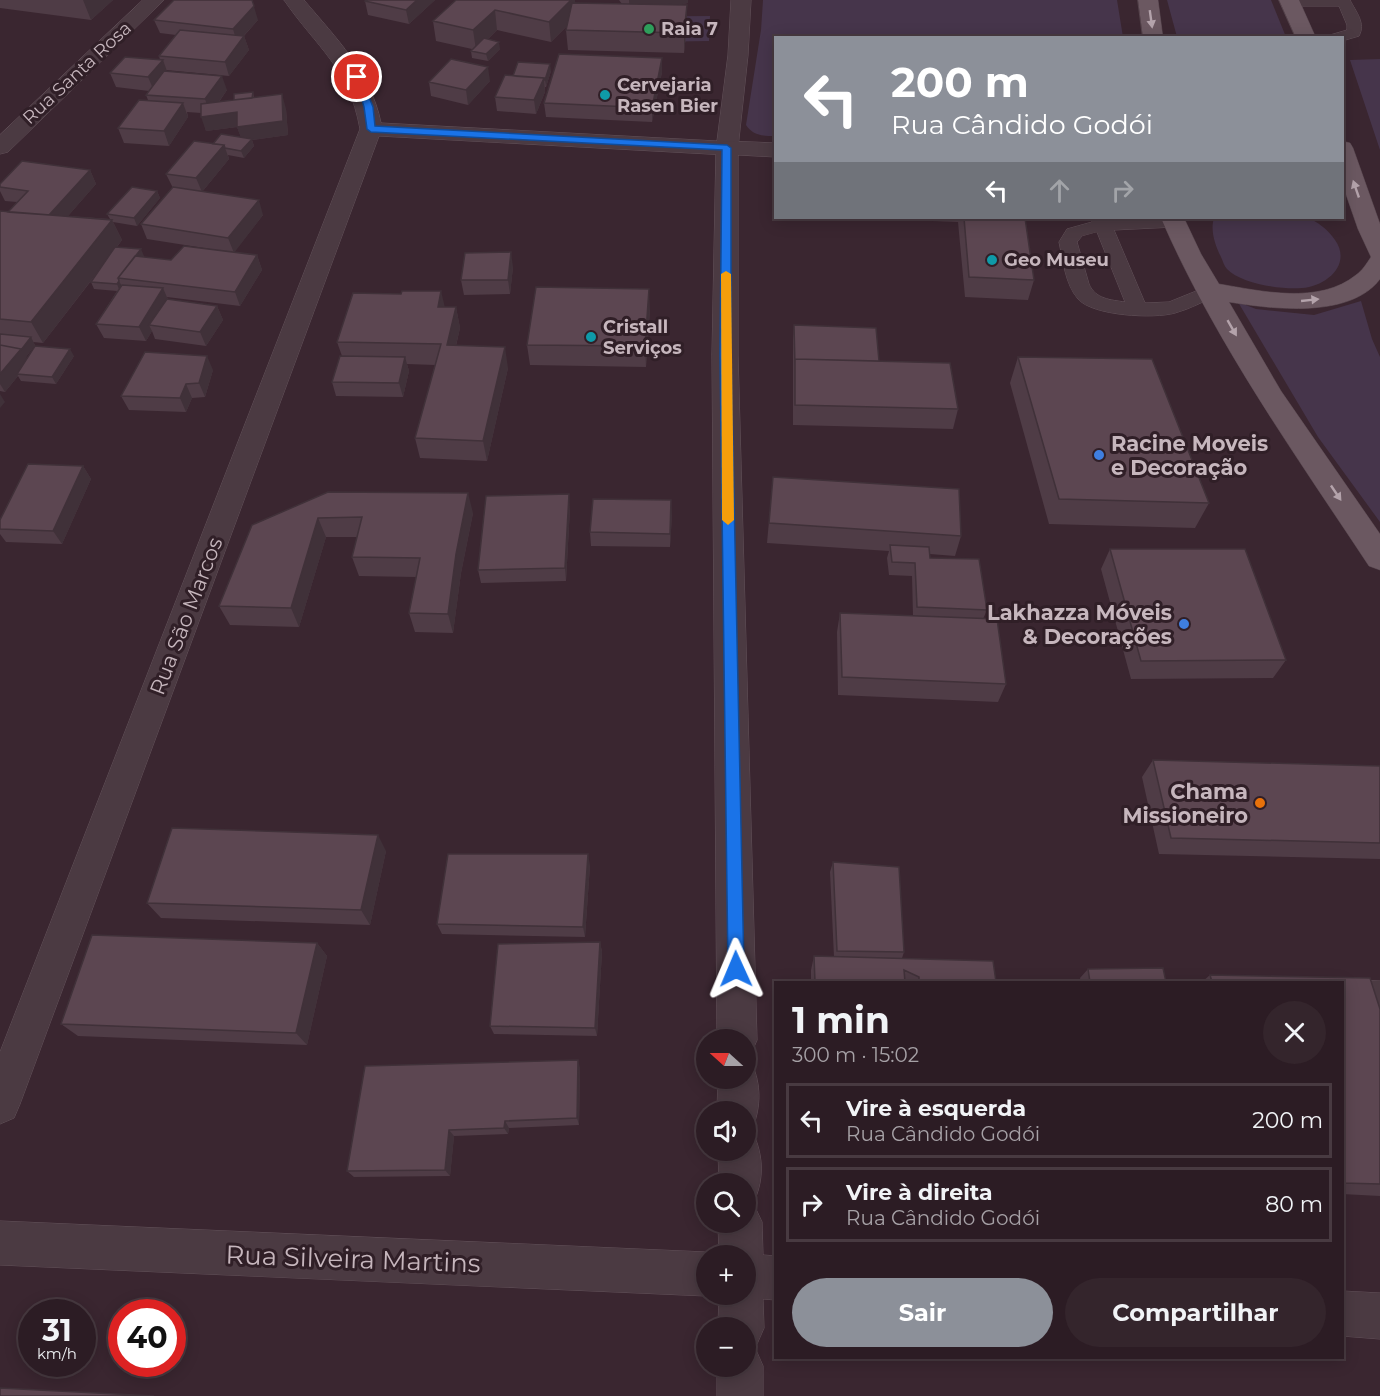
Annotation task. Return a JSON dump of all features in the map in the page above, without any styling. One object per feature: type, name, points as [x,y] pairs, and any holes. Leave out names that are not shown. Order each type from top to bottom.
[{"type":"main road","points":[[1148,0],[1153,36]]},
{"type":"main road","points":[[1290,1],[1305,36]]},
{"type":"main road","points":[[1344,154],[1380,252]]},
{"type":"main road","points":[[1344,214],[1370,229]]},
{"type":"main road","points":[[1175,219],[1189,254],[1270,396],[1380,558]]},
{"type":"main road","points":[[1211,291],[1278,301],[1328,298],[1365,282],[1380,262]]},
{"type":"street","name":"Rua Santa Rosa","points":[[0,147],[154,0]]},
{"type":"street","points":[[294,0],[357,77],[369,107],[371,129],[774,150]]},
{"type":"street","points":[[737,1029],[725,354],[727,148],[738,55],[741,0]]},
{"type":"street","name":"Rua São Marcos","points":[[0,1104],[371,129]]},
{"type":"street","name":"Rua Silveira Martins","points":[[0,1243],[696,1274]]},
{"type":"street","points":[[756,1277],[774,1278]]},
{"type":"street","points":[[1344,1313],[1380,1316]]},
{"type":"street","points":[[740,1377],[740,1396]]},
{"type":"lane","points":[[1290,1],[1343,1],[1355,25],[1354,33],[1343,36]]},
{"type":"lane","points":[[1175,219],[1103,222],[1077,231],[1070,236],[1068,242],[1083,292],[1089,299],[1103,304],[1138,309],[1172,308],[1211,291]]},
{"type":"lane","points":[[1103,222],[1138,309]]},
{"type":"shaded area","points":[[763,0],[1117,0],[1123,36],[774,36],[774,136],[755,133],[746,125],[761,30]]},
{"type":"shaded area","points":[[1167,0],[1271,0],[1286,36],[1177,36]]},
{"type":"shaded area","name":"Raia 7","points":[[710,16],[709,41],[587,43],[592,17]]},
{"type":"shaded area","points":[[1380,59],[1380,150],[1350,60]]},
{"type":"shaded area","points":[[1214,219],[1310,219],[1322,226],[1335,240],[1341,257],[1339,265],[1328,278],[1320,283],[1302,288],[1274,287],[1242,279],[1224,265],[1214,238]]},
{"type":"shaded area","points":[[1361,301],[1380,357],[1380,522],[1318,437],[1238,302],[1256,309],[1314,315]]},
{"type":"building","points":[[174,0],[252,0],[254,6],[233,29],[154,20]]},
{"type":"building","points":[[366,0],[417,0],[406,10]]},
{"type":"building","points":[[456,0],[571,0],[549,22],[495,10],[473,30],[433,21]]},
{"type":"building","points":[[572,3],[687,5],[684,33],[566,30]]},
{"type":"building","points":[[180,30],[244,36],[225,62],[159,56]]},
{"type":"building","points":[[484,38],[499,42],[486,54],[471,51]]},
{"type":"building","name":"Cervejaria Rasen Bier","points":[[559,54],[662,58],[652,108],[544,103]]},
{"type":"building","points":[[125,57],[163,60],[148,77],[110,73]]},
{"type":"building","points":[[451,59],[488,67],[466,90],[429,82]]},
{"type":"building","points":[[518,62],[550,64],[545,80],[544,78],[513,76]]},
{"type":"building","points":[[164,71],[222,76],[205,99],[146,95]]},
{"type":"building","points":[[505,75],[544,78],[534,100],[495,97]]},
{"type":"building","points":[[253,92],[252,98],[234,100],[234,94]]},
{"type":"building","points":[[282,94],[283,121],[237,127],[237,112],[201,117],[201,104]]},
{"type":"building","points":[[139,100],[183,103],[164,131],[118,128]]},
{"type":"building","points":[[221,134],[252,139],[241,151],[213,144]]},
{"type":"building","points":[[194,141],[224,145],[196,178],[166,174]]},
{"type":"building","points":[[22,161],[90,170],[49,215],[8,212],[28,191],[0,187],[0,184]]},
{"type":"building","points":[[132,187],[157,191],[134,218],[107,214]]},
{"type":"building","points":[[173,187],[259,200],[228,238],[141,224]]},
{"type":"building","points":[[0,211],[112,220],[31,322],[0,319]]},
{"type":"building","name":"Geo Museu","points":[[964,219],[1025,219],[1034,280],[969,277]]},
{"type":"building","points":[[184,246],[257,255],[235,292],[118,278],[135,256],[171,260]]},
{"type":"building","points":[[115,247],[141,249],[118,278],[117,284],[91,282]]},
{"type":"building","points":[[511,252],[508,280],[461,280],[465,253]]},
{"type":"building","points":[[122,285],[163,288],[139,327],[96,324]]},
{"type":"building","name":"Cristall Serviços","points":[[536,287],[649,289],[645,346],[527,345]]},
{"type":"building","points":[[402,291],[441,291],[438,307],[456,307],[447,345],[505,347],[483,441],[415,438],[441,344],[337,342],[353,293],[401,294]]},
{"type":"building","points":[[167,299],[217,306],[200,332],[149,325]]},
{"type":"building","points":[[794,325],[876,328],[879,361],[795,359],[795,366]]},
{"type":"building","points":[[0,334],[31,337],[21,350],[0,345]]},
{"type":"building","points":[[0,345],[21,349],[0,374]]},
{"type":"building","points":[[35,346],[70,349],[52,377],[17,374]]},
{"type":"building","points":[[145,352],[207,356],[199,383],[186,384],[180,398],[121,396]]},
{"type":"building","points":[[340,356],[405,357],[399,383],[332,382]]},
{"type":"building","name":"Racine Moveis e Decoração","points":[[1018,357],[1152,359],[1209,503],[1059,499]]},
{"type":"building","points":[[795,359],[950,363],[958,409],[795,405]]},
{"type":"building","points":[[28,464],[83,466],[53,531],[0,529],[0,520]]},
{"type":"building","points":[[773,477],[959,489],[961,536],[769,523]]},
{"type":"building","points":[[328,492],[468,493],[456,554],[448,614],[409,613],[420,558],[352,557],[362,517],[318,518],[291,608],[219,606],[252,525]]},
{"type":"building","points":[[569,494],[565,568],[478,570],[486,496]]},
{"type":"building","points":[[593,499],[671,500],[670,534],[590,532]]},
{"type":"building","points":[[890,545],[929,547],[930,558],[979,559],[987,610],[917,607],[915,563],[892,562]]},
{"type":"building","name":"Lakhazza Móveis & Decorações","points":[[1110,549],[1245,549],[1286,660],[1141,661]]},
{"type":"building","points":[[840,613],[997,619],[1006,684],[842,677]]},
{"type":"building","name":"Chama Missioneiro","points":[[1153,760],[1380,766],[1380,843],[1171,838]]},
{"type":"building","points":[[172,828],[378,835],[361,910],[147,903]]},
{"type":"building","points":[[448,854],[588,854],[583,927],[437,924]]},
{"type":"building","points":[[833,862],[899,867],[904,952],[837,951]]},
{"type":"building","points":[[92,935],[317,943],[296,1033],[61,1024]]},
{"type":"building","points":[[600,942],[595,1028],[490,1026],[498,944]]},
{"type":"building","points":[[814,956],[993,961],[996,981],[919,981],[919,977],[904,970],[905,981],[815,981]]},
{"type":"building","points":[[1163,968],[1166,981],[1090,981],[1088,969]]},
{"type":"building","points":[[1210,975],[1370,978],[1380,1009],[1380,1184],[1344,1183],[1344,981],[1212,981]]},
{"type":"building","points":[[578,1060],[577,1118],[505,1121],[504,1128],[449,1130],[445,1170],[347,1171],[365,1066]]},
{"type":"building","points":[[0,1388],[154,1396],[0,1396]]},
{"type":"slow traffic","points":[[726,274],[728,520]]},
{"type":"place","name":"Raia 7","points":[[649,29]]},
{"type":"place","name":"Cervejaria Rasen Bier","points":[[605,95]]},
{"type":"place","name":"Geo Museu","points":[[992,260]]},
{"type":"place","name":"Cristall Serviços","points":[[591,337]]},
{"type":"place","name":"Racine Moveis e Decoração","points":[[1099,455]]},
{"type":"place","name":"Lakhazza Móveis & Decorações","points":[[1184,624]]},
{"type":"place","name":"Chama Missioneiro","points":[[1260,803]]},
{"type":"route","points":[[357,77],[369,107],[371,129],[727,148],[725,354],[736,969]]}]
